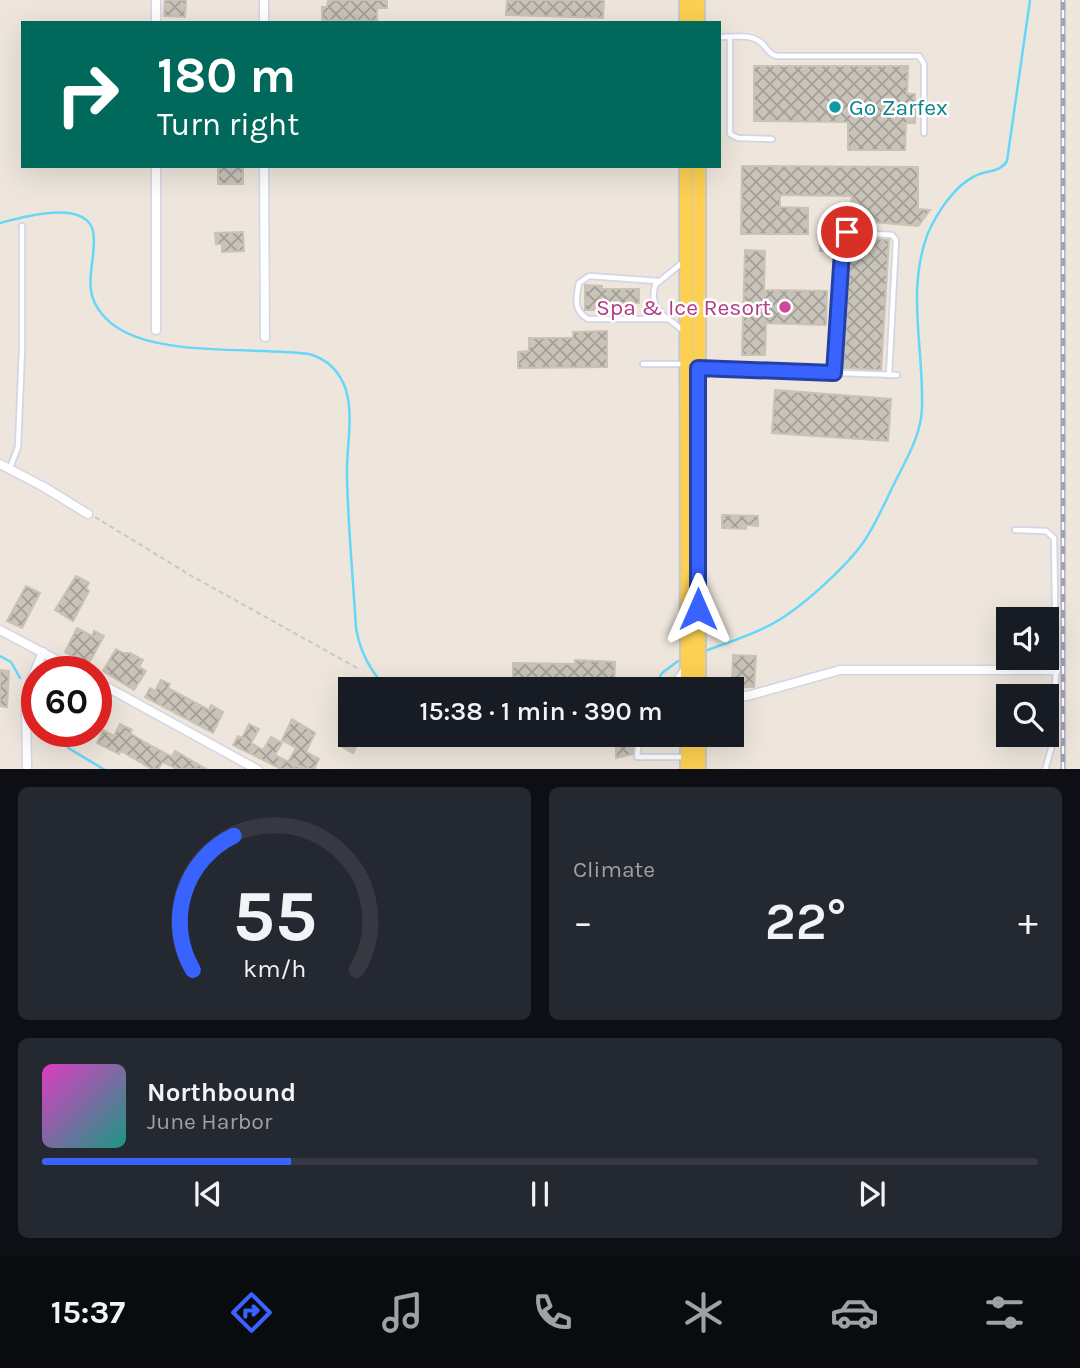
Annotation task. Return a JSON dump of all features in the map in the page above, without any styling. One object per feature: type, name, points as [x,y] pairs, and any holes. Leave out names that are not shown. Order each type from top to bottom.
[{"type":"main road","points":[[686,0],[686,21]]},
{"type":"main road","points":[[698,0],[698,21]]},
{"type":"main road","points":[[686,168],[686,335],[692,366],[699,677]]},
{"type":"main road","points":[[687,677],[692,366],[699,168]]},
{"type":"main road","points":[[699,747],[699,769]]},
{"type":"street","points":[[156,0],[156,21]]},
{"type":"street","points":[[264,0],[264,21]]},
{"type":"street","points":[[156,168],[156,330]]},
{"type":"street","points":[[264,168],[265,337]]},
{"type":"street","points":[[0,464],[88,514]]},
{"type":"street","points":[[0,630],[50,656]]},
{"type":"street","points":[[27,769],[26,699],[43,652]]},
{"type":"street","points":[[744,696],[840,670],[996,670]]},
{"type":"street","points":[[112,690],[258,769]]},
{"type":"lane","points":[[721,37],[748,37],[761,42],[770,54],[776,56],[919,56],[923,64],[924,133]]},
{"type":"lane","points":[[730,37],[730,134],[738,138],[772,139]]},
{"type":"lane","points":[[10,469],[18,447],[22,349],[22,226]]},
{"type":"lane","points":[[834,373],[843,236],[847,232],[892,234],[896,240],[889,375]]},
{"type":"lane","points":[[686,257],[678,268],[658,281],[653,292],[656,308],[686,335]]},
{"type":"lane","points":[[658,281],[589,276],[579,283],[576,307],[580,315],[588,319],[668,319]]},
{"type":"lane","points":[[643,364],[897,375]]},
{"type":"lane","points":[[1016,530],[1046,531],[1054,536],[1055,607]]},
{"type":"lane","points":[[678,677],[687,664]]},
{"type":"lane","points":[[1045,769],[1051,749],[1056,670]]},
{"type":"lane","points":[[638,747],[637,757],[687,764]]},
{"type":"path","points":[[88,514],[190,575],[359,668]]},
{"type":"building","points":[[165,0],[186,0],[185,17],[164,16]]},
{"type":"building","points":[[328,0],[387,0],[387,8],[377,8],[377,21],[322,20],[322,7],[327,7]]},
{"type":"building","points":[[507,0],[604,0],[603,18],[506,15]]},
{"type":"building","name":"Go Zarfex","points":[[754,66],[908,66],[907,94],[915,94],[915,123],[906,123],[905,150],[848,150],[848,122],[754,121]]},
{"type":"building","points":[[742,166],[918,167],[918,209],[930,210],[918,226],[850,220],[852,196],[780,195],[780,207],[808,208],[808,234],[741,234]]},
{"type":"building","points":[[218,168],[243,168],[243,184],[218,184]]},
{"type":"building","points":[[820,228],[831,228],[831,251],[820,251]]},
{"type":"building","points":[[243,232],[244,251],[222,252],[222,244],[216,244],[215,233]]},
{"type":"building","points":[[851,237],[889,240],[881,370],[843,368]]},
{"type":"building","name":"Spa & Ice Resort","points":[[745,250],[765,251],[764,290],[827,291],[826,325],[766,323],[765,355],[742,355]]},
{"type":"building","points":[[585,285],[602,286],[602,289],[639,289],[639,303],[609,303],[609,308],[585,310]]},
{"type":"building","points":[[607,331],[607,367],[518,368],[518,352],[529,351],[529,338],[573,338],[573,332]]},
{"type":"building","points":[[775,390],[891,399],[888,441],[772,433]]},
{"type":"building","points":[[722,515],[758,516],[758,526],[746,525],[746,529],[722,528]]},
{"type":"building","points":[[76,576],[89,583],[86,588],[89,591],[73,621],[55,610]]},
{"type":"building","points":[[26,586],[40,593],[22,628],[7,621]]},
{"type":"building","points":[[77,628],[92,636],[94,631],[104,636],[93,656],[72,656],[65,652]]},
{"type":"building","points":[[116,649],[143,660],[139,667],[146,671],[134,690],[112,677],[112,656]]},
{"type":"building","points":[[733,655],[756,656],[754,687],[744,687],[744,677],[732,677]]},
{"type":"building","points":[[575,660],[615,662],[614,677],[513,677],[513,663],[575,664]]},
{"type":"building","points":[[0,670],[9,671],[7,707],[0,706]]},
{"type":"building","points":[[161,680],[170,684],[168,688],[209,710],[211,705],[223,712],[213,733],[145,697],[150,688],[155,691]]},
{"type":"building","points":[[292,719],[315,733],[306,752],[319,759],[314,769],[297,765],[303,769],[281,769],[233,745],[238,736],[242,738],[249,724],[259,729],[251,743],[263,750],[271,737],[282,743],[275,755],[288,762],[296,748],[282,740]]},
{"type":"building","points":[[120,724],[132,730],[130,733],[172,757],[175,751],[206,769],[177,769],[163,762],[158,769],[152,769],[121,751],[119,754],[105,747],[112,747],[112,735],[114,736]]},
{"type":"building","points":[[342,747],[356,747],[353,753]]},
{"type":"building","points":[[616,747],[634,747],[633,754],[616,758]]},
{"type":"waterway","points":[[708,650],[764,628],[808,599],[855,553],[880,513],[913,446],[921,418],[917,298],[918,276],[928,233],[941,209],[960,186],[979,174],[1001,168],[1007,161],[1030,0]]},
{"type":"waterway","points":[[0,223],[52,213],[78,215],[88,221],[94,238],[90,283],[92,297],[102,314],[123,331],[142,339],[188,347],[309,354],[322,359],[336,372],[346,390],[349,411],[347,466],[356,628],[360,645],[377,677]]},
{"type":"waterway","points":[[0,656],[11,662],[20,678]]},
{"type":"waterway","points":[[660,677],[678,661]]},
{"type":"waterway","points":[[68,747],[103,769]]},
{"type":"railway","points":[[1063,0],[1063,769]]},
{"type":"place","name":"Go Zarfex","points":[[835,107]]},
{"type":"place","name":"Spa & Ice Resort","points":[[785,307]]},
{"type":"route","points":[[698,609],[698,368],[834,373],[843,236],[847,232]]}]
